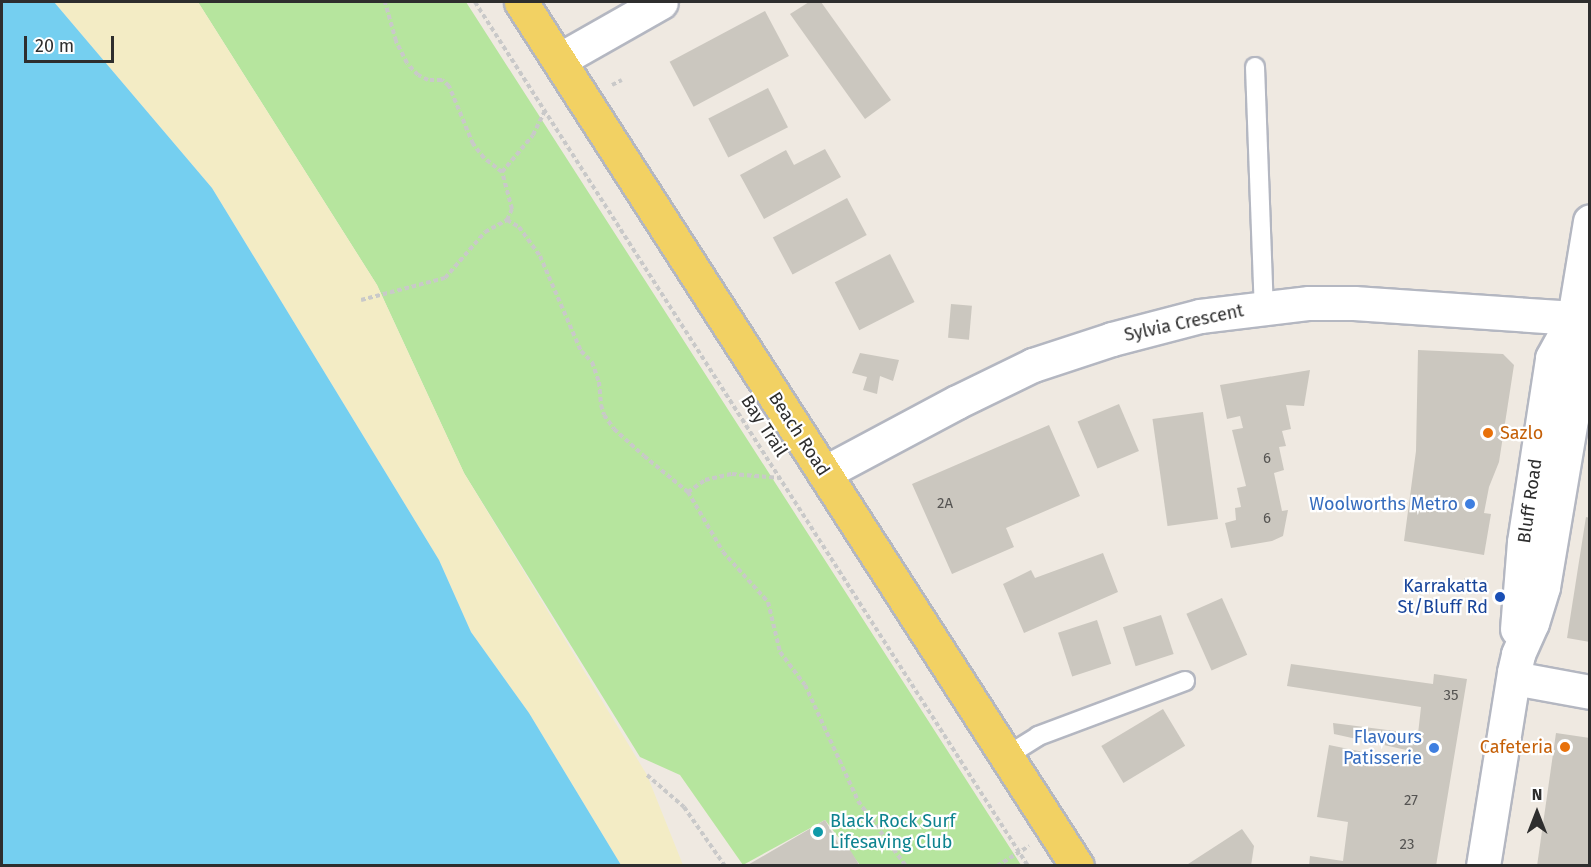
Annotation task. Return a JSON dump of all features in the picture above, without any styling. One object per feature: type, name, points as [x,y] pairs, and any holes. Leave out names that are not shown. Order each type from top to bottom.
[{"type":"main road","name":"Beach Road","points":[[521,2],[1077,866]]},
{"type":"street","points":[[559,60],[661,2]]},
{"type":"street","name":"Bluff Road","points":[[1483,866],[1516,666],[1543,587],[1580,360],[1574,318],[1590,221]]},
{"type":"street","name":"Sylvia Crescent","points":[[824,473],[957,402],[1033,365],[1166,324],[1264,307],[1354,303],[1574,318]]},
{"type":"street","points":[[1516,666],[1590,692]]},
{"type":"lane","points":[[1255,67],[1264,307]]},
{"type":"lane","points":[[1005,757],[1038,736],[1185,681]]},
{"type":"path","points":[[361,300],[446,278],[485,232],[507,220],[512,209],[502,172],[484,158],[473,144],[449,86],[441,80],[428,80],[418,75],[407,63],[396,41],[385,2]]},
{"type":"path","name":"Bay Trail","points":[[475,2],[782,478],[1028,866]]},
{"type":"path","points":[[502,172],[533,135],[545,110]]},
{"type":"path","points":[[507,220],[519,227],[540,256],[581,351],[592,362],[600,382],[604,415],[614,429],[688,492],[723,552],[768,602],[780,652],[805,685],[858,801],[906,866]]},
{"type":"path","points":[[688,492],[705,480],[732,474],[782,478]]},
{"type":"path","points":[[1464,580],[1488,583]]},
{"type":"path","points":[[647,775],[684,807],[725,866]]},
{"type":"green space","points":[[198,2],[466,2],[1021,865],[860,865],[825,820],[743,865],[680,775],[640,757],[464,473],[377,285]]},
{"type":"sand","points":[[54,2],[198,2],[377,285],[464,473],[647,775],[683,865],[621,865],[529,713],[471,632],[439,560],[212,188]]},
{"type":"water","points":[[2,2],[54,2],[212,188],[439,560],[471,632],[529,713],[621,865],[2,865]]},
{"type":"building","points":[[809,2],[821,2],[891,100],[865,119],[790,14]]},
{"type":"building","points":[[765,11],[789,56],[694,107],[670,62]]},
{"type":"building","points":[[768,88],[788,127],[728,158],[708,118]]},
{"type":"building","points":[[825,149],[841,177],[764,219],[740,175],[786,150],[794,165]]},
{"type":"building","points":[[847,198],[867,235],[793,275],[773,237]]},
{"type":"building","points":[[890,254],[915,302],[859,330],[835,282]]},
{"type":"building","points":[[951,304],[972,306],[969,340],[948,338]]},
{"type":"building","points":[[1418,350],[1503,354],[1514,365],[1499,462],[1489,487],[1484,513],[1491,514],[1484,555],[1404,541],[1416,451]]},
{"type":"building","points":[[860,353],[899,360],[893,381],[880,376],[877,394],[863,390],[867,377],[852,373]]},
{"type":"building","points":[[1310,370],[1304,406],[1286,405],[1291,429],[1282,431],[1286,446],[1279,447],[1284,470],[1274,473],[1282,511],[1288,510],[1283,536],[1272,541],[1231,548],[1225,523],[1236,520],[1235,508],[1241,507],[1237,488],[1246,486],[1232,430],[1243,428],[1240,416],[1227,419],[1220,385]]},
{"type":"building","points":[[1119,404],[1139,451],[1098,469],[1078,422]]},
{"type":"building","points":[[1203,412],[1218,519],[1168,526],[1152,419]]},
{"type":"building","points":[[1049,425],[1080,496],[1006,528],[1014,547],[952,574],[912,484]]},
{"type":"building","points":[[1586,517],[1590,518],[1590,642],[1567,638]]},
{"type":"building","points":[[1103,553],[1118,592],[1024,633],[1003,584],[1031,570],[1035,578]]},
{"type":"building","points":[[1222,598],[1247,655],[1212,671],[1186,614]]},
{"type":"building","points":[[1161,615],[1174,654],[1136,666],[1123,627]]},
{"type":"building","points":[[1097,620],[1111,664],[1072,676],[1058,633]]},
{"type":"building","points":[[1291,664],[1433,684],[1434,674],[1467,679],[1436,866],[1309,866],[1310,856],[1343,861],[1348,822],[1317,817],[1329,745],[1418,763],[1420,753],[1334,734],[1333,723],[1418,734],[1421,707],[1287,686]]},
{"type":"building","points":[[1163,709],[1185,746],[1123,783],[1101,746]]},
{"type":"building","points":[[1556,733],[1590,738],[1590,866],[1537,866]]},
{"type":"building","name":"Black Rock Surf Lifesaving Club","points":[[825,820],[841,848],[847,845],[860,866],[746,866]]},
{"type":"building","points":[[1242,829],[1254,846],[1251,866],[1185,866]]},
{"type":"place","name":"Sazlo","points":[[1488,433]]},
{"type":"place","name":"Woolworths Metro","points":[[1470,504]]},
{"type":"place","name":"Karrakatta St/Bluff Rd","points":[[1500,597]]},
{"type":"place","name":"Cafeteria","points":[[1565,747]]},
{"type":"place","name":"Flavours Patisserie","points":[[1434,748]]},
{"type":"place","name":"Black Rock Surf Lifesaving Club","points":[[818,832]]}]
